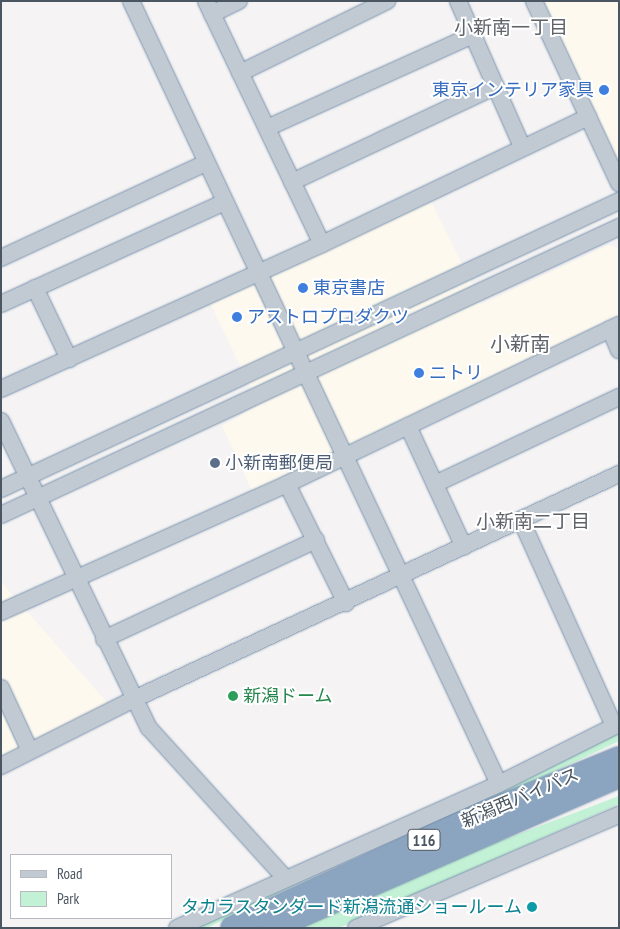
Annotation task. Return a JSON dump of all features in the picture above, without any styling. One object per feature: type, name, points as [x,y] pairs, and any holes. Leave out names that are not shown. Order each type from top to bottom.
[{"type":"highway","points":[[569,777],[619,751]]},
{"type":"highway","name":"新潟西バイパス","points":[[232,928],[569,777],[619,758]]},
{"type":"highway","name":"新潟西バイパス","points":[[273,928],[480,834],[619,776]]},
{"type":"highway","points":[[480,834],[619,787]]},
{"type":"street","points":[[131,1],[499,784]]},
{"type":"street","points":[[239,1],[209,8],[322,244]]},
{"type":"street","points":[[240,73],[387,1]]},
{"type":"street","points":[[458,1],[522,147]]},
{"type":"street","points":[[534,1],[619,183]]},
{"type":"street","points":[[267,128],[473,35]]},
{"type":"street","points":[[292,182],[496,86]]},
{"type":"street","points":[[1,389],[322,244],[588,117]]},
{"type":"street","points":[[1,258],[206,162]]},
{"type":"street","points":[[1,489],[619,201]]},
{"type":"street","points":[[1,304],[225,202]]},
{"type":"street","points":[[1,515],[619,227]]},
{"type":"street","points":[[35,288],[69,359]]},
{"type":"street","points":[[1,612],[287,484],[614,327],[619,350]]},
{"type":"street","points":[[435,484],[619,397]]},
{"type":"street","points":[[1,421],[74,579],[149,728],[285,878]]},
{"type":"street","points":[[408,426],[464,547]]},
{"type":"street","points":[[1,766],[134,699],[402,578],[619,474]]},
{"type":"street","points":[[287,484],[346,603]]},
{"type":"street","points":[[176,928],[499,784],[617,725],[521,520]]},
{"type":"street","points":[[104,639],[316,540]]},
{"type":"street","points":[[1,688],[30,751]]},
{"type":"street","points":[[356,928],[619,815]]},
{"type":"shaded area","name":"東京インテリア家具","points":[[540,1],[619,1],[619,173]]},
{"type":"shaded area","points":[[430,199],[482,304],[609,245],[619,248],[619,318],[253,493],[222,426],[259,405],[209,301]]},
{"type":"shaded area","points":[[1,582],[111,707],[1,763]]},
{"type":"green space","points":[[619,733],[619,741],[541,778],[357,855],[207,928],[190,928]]},
{"type":"green space","points":[[619,796],[619,804],[339,928],[299,928],[377,895],[415,873]]},
{"type":"place","name":"東京インテリア家具","points":[[604,90]]},
{"type":"place","name":"東京書店","points":[[303,288]]},
{"type":"place","name":"アストロプロダクツ","points":[[237,317]]},
{"type":"place","name":"ニトリ","points":[[419,373]]},
{"type":"place","name":"小新南郵便局","points":[[215,463]]},
{"type":"place","name":"新潟ドーム","points":[[233,696]]},
{"type":"place","name":"タカラスタンダード新潟流通ショールーム","points":[[532,907]]},
{"type":"district","name":"小新南一丁目","points":[[511,28]]},
{"type":"district","name":"小新南","points":[[520,344]]},
{"type":"district","name":"小新南二丁目","points":[[533,522]]}]
